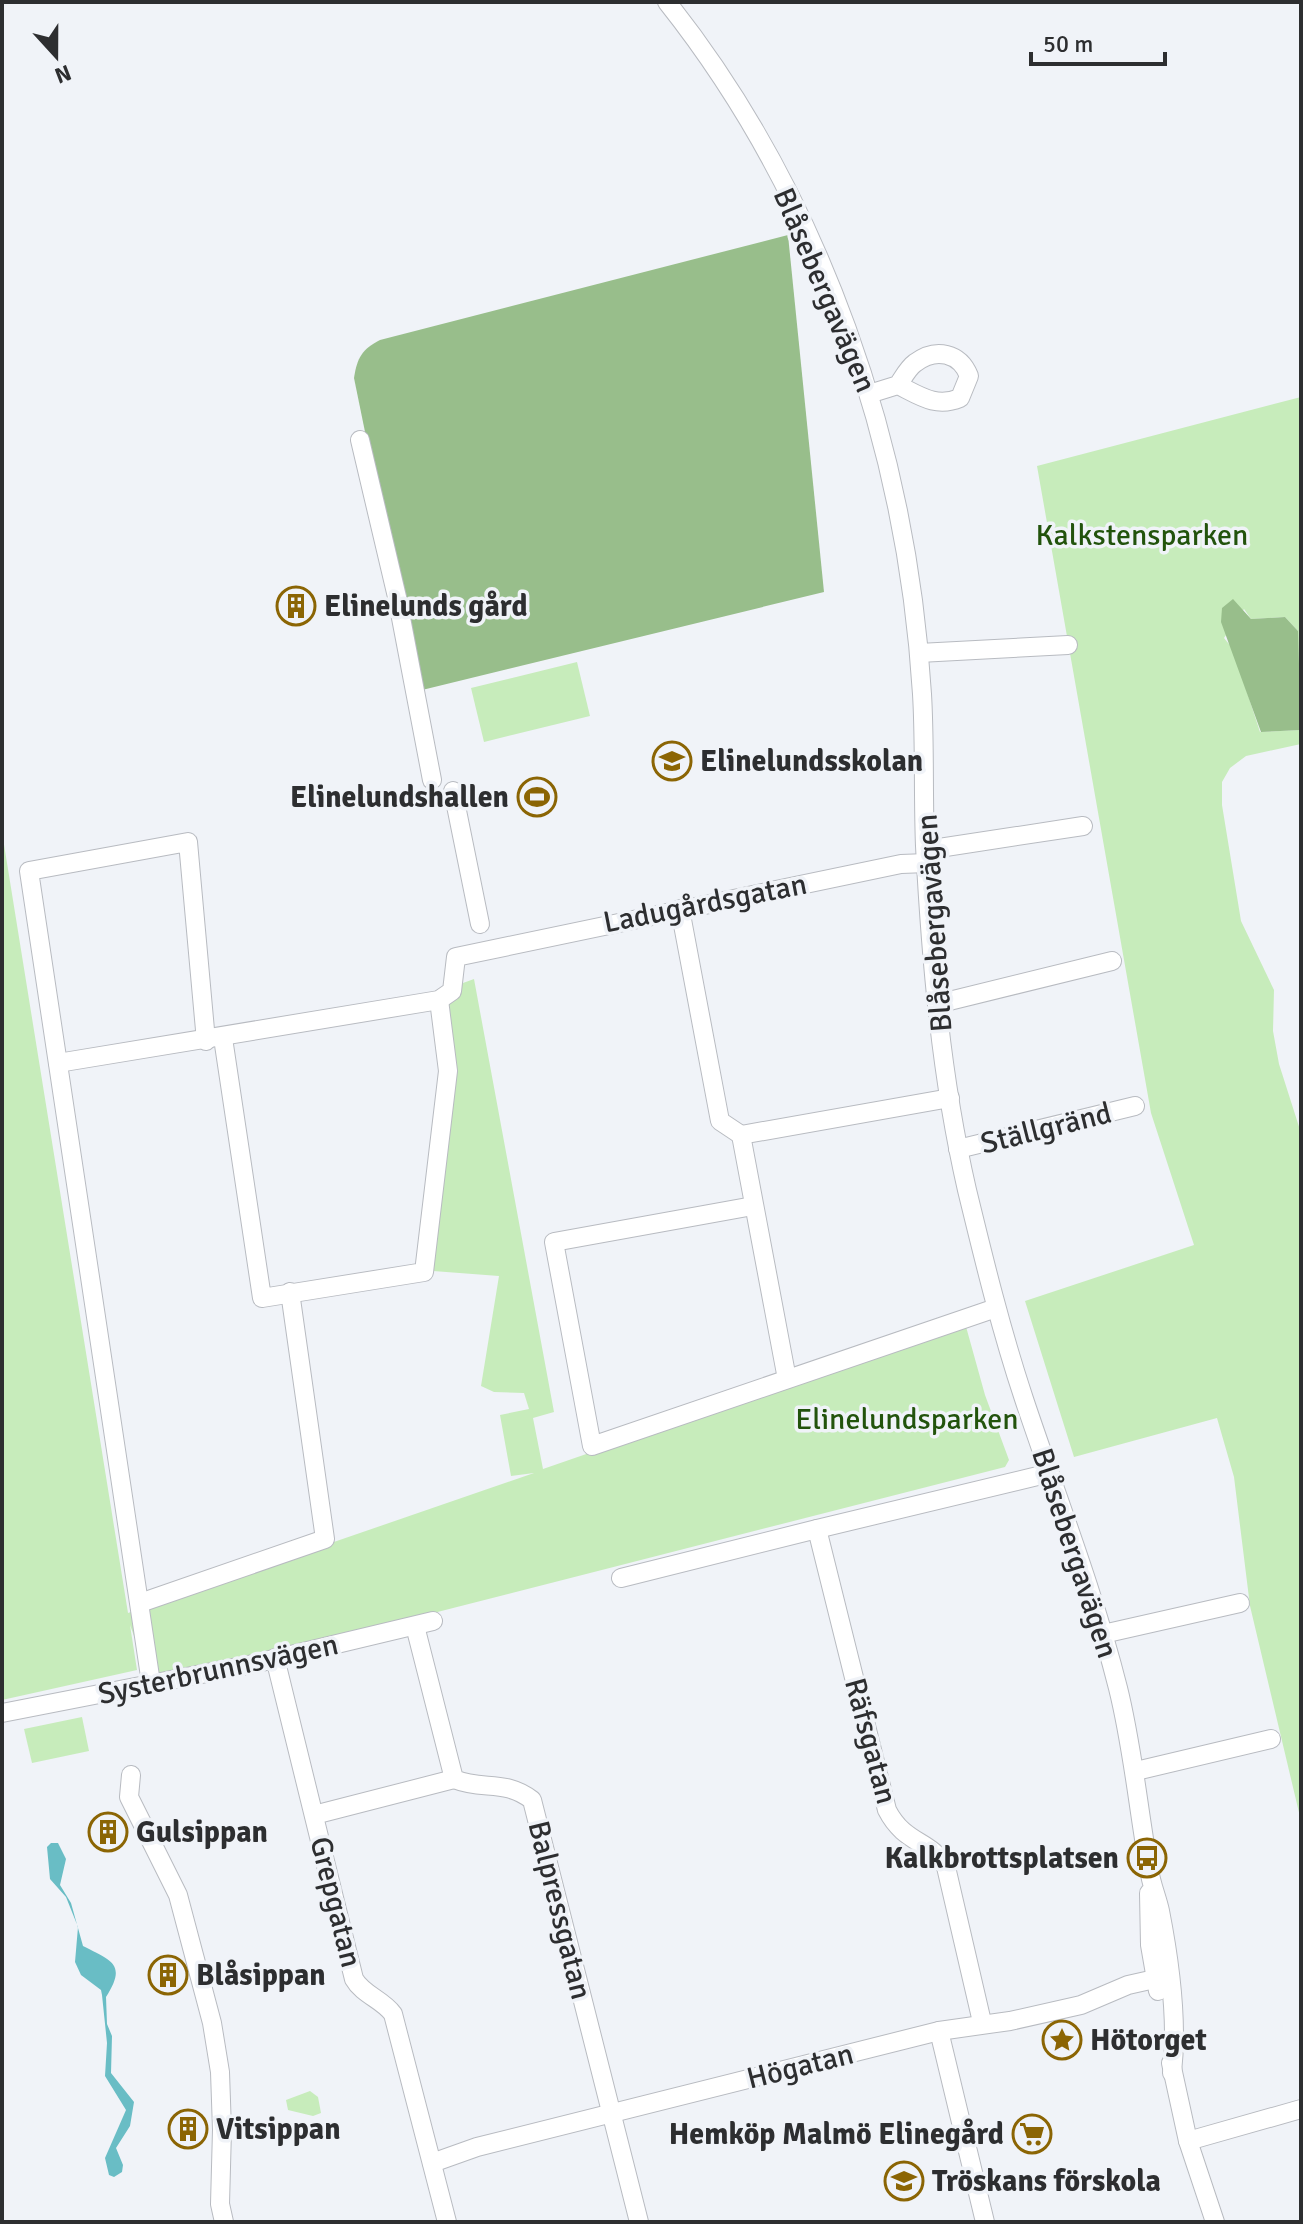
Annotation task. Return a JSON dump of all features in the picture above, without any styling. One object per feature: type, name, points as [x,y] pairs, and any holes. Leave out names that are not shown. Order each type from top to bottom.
[{"type":"street","name":"Blåsebergavägen","points":[[667,2],[707,53],[757,136],[804,228],[869,394],[888,463],[919,653],[926,856],[937,1004],[958,1149],[996,1308],[1103,1634],[1136,1771],[1149,1874],[1149,1931],[1162,1978],[1172,2073],[1188,2141],[1215,2222]]},
{"type":"street","points":[[869,394],[898,385]]},
{"type":"street","points":[[360,440],[397,597],[432,780]]},
{"type":"street","points":[[919,653],[1068,645]]},
{"type":"street","points":[[453,791],[480,924]]},
{"type":"street","name":"Ladugårdsgatan","points":[[439,1000],[452,991],[456,957],[485,949],[1083,826]]},
{"type":"street","points":[[58,1063],[214,1039],[439,1000],[448,1071],[424,1272],[262,1298],[214,1039],[188,842],[29,871],[151,1683]]},
{"type":"street","points":[[680,909],[720,1121],[741,1135],[950,1098]]},
{"type":"street","points":[[937,1004],[1112,961]]},
{"type":"street","name":"Ställgränd","points":[[958,1149],[1135,1106]]},
{"type":"street","points":[[741,1135],[787,1379]]},
{"type":"street","points":[[753,1206],[554,1242],[592,1446],[996,1308]]},
{"type":"street","points":[[140,1603],[325,1539],[290,1292]]},
{"type":"street","points":[[621,1578],[1050,1473]]},
{"type":"street","name":"Räfsgatan","points":[[817,1529],[887,1810],[896,1828],[939,1854],[946,1867],[982,2022]]},
{"type":"street","points":[[1103,1634],[1240,1603]]},
{"type":"street","name":"Systerbrunnsvägen","points":[[2,1713],[275,1658],[424,1623],[454,1779]]},
{"type":"street","name":"Grepgatan","points":[[275,1658],[354,1979],[360,1989],[384,2003],[393,2014],[447,2222]]},
{"type":"street","points":[[1136,1771],[1271,1739]]},
{"type":"street","points":[[131,1775],[129,1797],[178,1895],[212,2023],[220,2072],[220,2204],[224,2222]]},
{"type":"street","points":[[314,1815],[454,1779]]},
{"type":"street","name":"Balpressgatan","points":[[454,1779],[466,1784],[512,1786],[532,1800],[639,2222]]},
{"type":"street","name":"Högatan","points":[[432,2163],[477,2147],[939,2031],[982,2022],[1010,2021],[1081,2005],[1128,1985],[1162,1978]]},
{"type":"street","points":[[939,2031],[985,2222]]},
{"type":"street","points":[[1188,2141],[1301,2109]]},
{"type":"green space","points":[[788,235],[824,592],[418,691],[354,378],[365,351],[380,340]]},
{"type":"green space","name":"Kalkstensparken","points":[[1301,397],[1301,682],[1297,670],[1298,631],[1285,617],[1251,619],[1244,609],[1224,638],[1233,649],[1260,732],[1301,730],[1301,744],[1246,756],[1230,768],[1222,782],[1222,805],[1241,921],[1274,990],[1273,1031],[1279,1064],[1301,1133],[1301,1821],[1250,1606],[1234,1477],[1217,1418],[1074,1457],[1025,1301],[1194,1245],[1151,1113],[1037,466]]},
{"type":"green space","points":[[1233,599],[1251,619],[1285,617],[1298,631],[1301,730],[1261,732],[1221,622],[1222,608]]},
{"type":"green space","points":[[577,662],[590,716],[484,742],[471,688]]},
{"type":"green space","name":"Elinelundsparken","points":[[2,832],[128,1613],[534,1473],[511,1476],[500,1415],[529,1409],[524,1393],[494,1392],[481,1386],[499,1276],[433,1271],[445,1137],[441,991],[474,979],[554,1412],[533,1418],[543,1469],[965,1323],[985,1395],[1009,1460],[1005,1467],[171,1680],[151,1683],[130,1625],[137,1670],[2,1700]]},
{"type":"green space","points":[[82,1717],[89,1751],[32,1763],[24,1729]]},
{"type":"green space","points":[[310,2091],[318,2097],[321,2113],[313,2116],[288,2110],[286,2100]]},
{"type":"water","points":[[58,1843],[66,1859],[60,1885],[71,1903],[77,1924],[66,1897],[50,1879],[47,1847]]},
{"type":"water","points":[[78,1928],[83,1946],[109,1960],[116,1970],[106,1997],[107,2024],[112,2036],[111,2073],[134,2102],[130,2126],[116,2148],[123,2165],[122,2172],[114,2177],[109,2175],[105,2158],[126,2110],[105,2076],[107,2043],[102,1995],[101,1990],[81,1975],[75,1962]]},
{"type":"place","name":"Elinelunds gård","points":[[296,606]]},
{"type":"place","name":"Elinelundsskolan","points":[[672,761]]},
{"type":"place","name":"Elinelundshallen","points":[[537,797]]},
{"type":"place","name":"Gulsippan","points":[[108,1832]]},
{"type":"place","name":"Kalkbrottsplatsen","points":[[1147,1858]]},
{"type":"place","name":"Blåsippan","points":[[168,1975]]},
{"type":"place","name":"Hötorget","points":[[1062,2040]]},
{"type":"place","name":"Vitsippan","points":[[188,2129]]},
{"type":"place","name":"Hemköp Malmö Elinegård","points":[[1032,2134]]},
{"type":"place","name":"Tröskans förskola","points":[[904,2181]]}]
